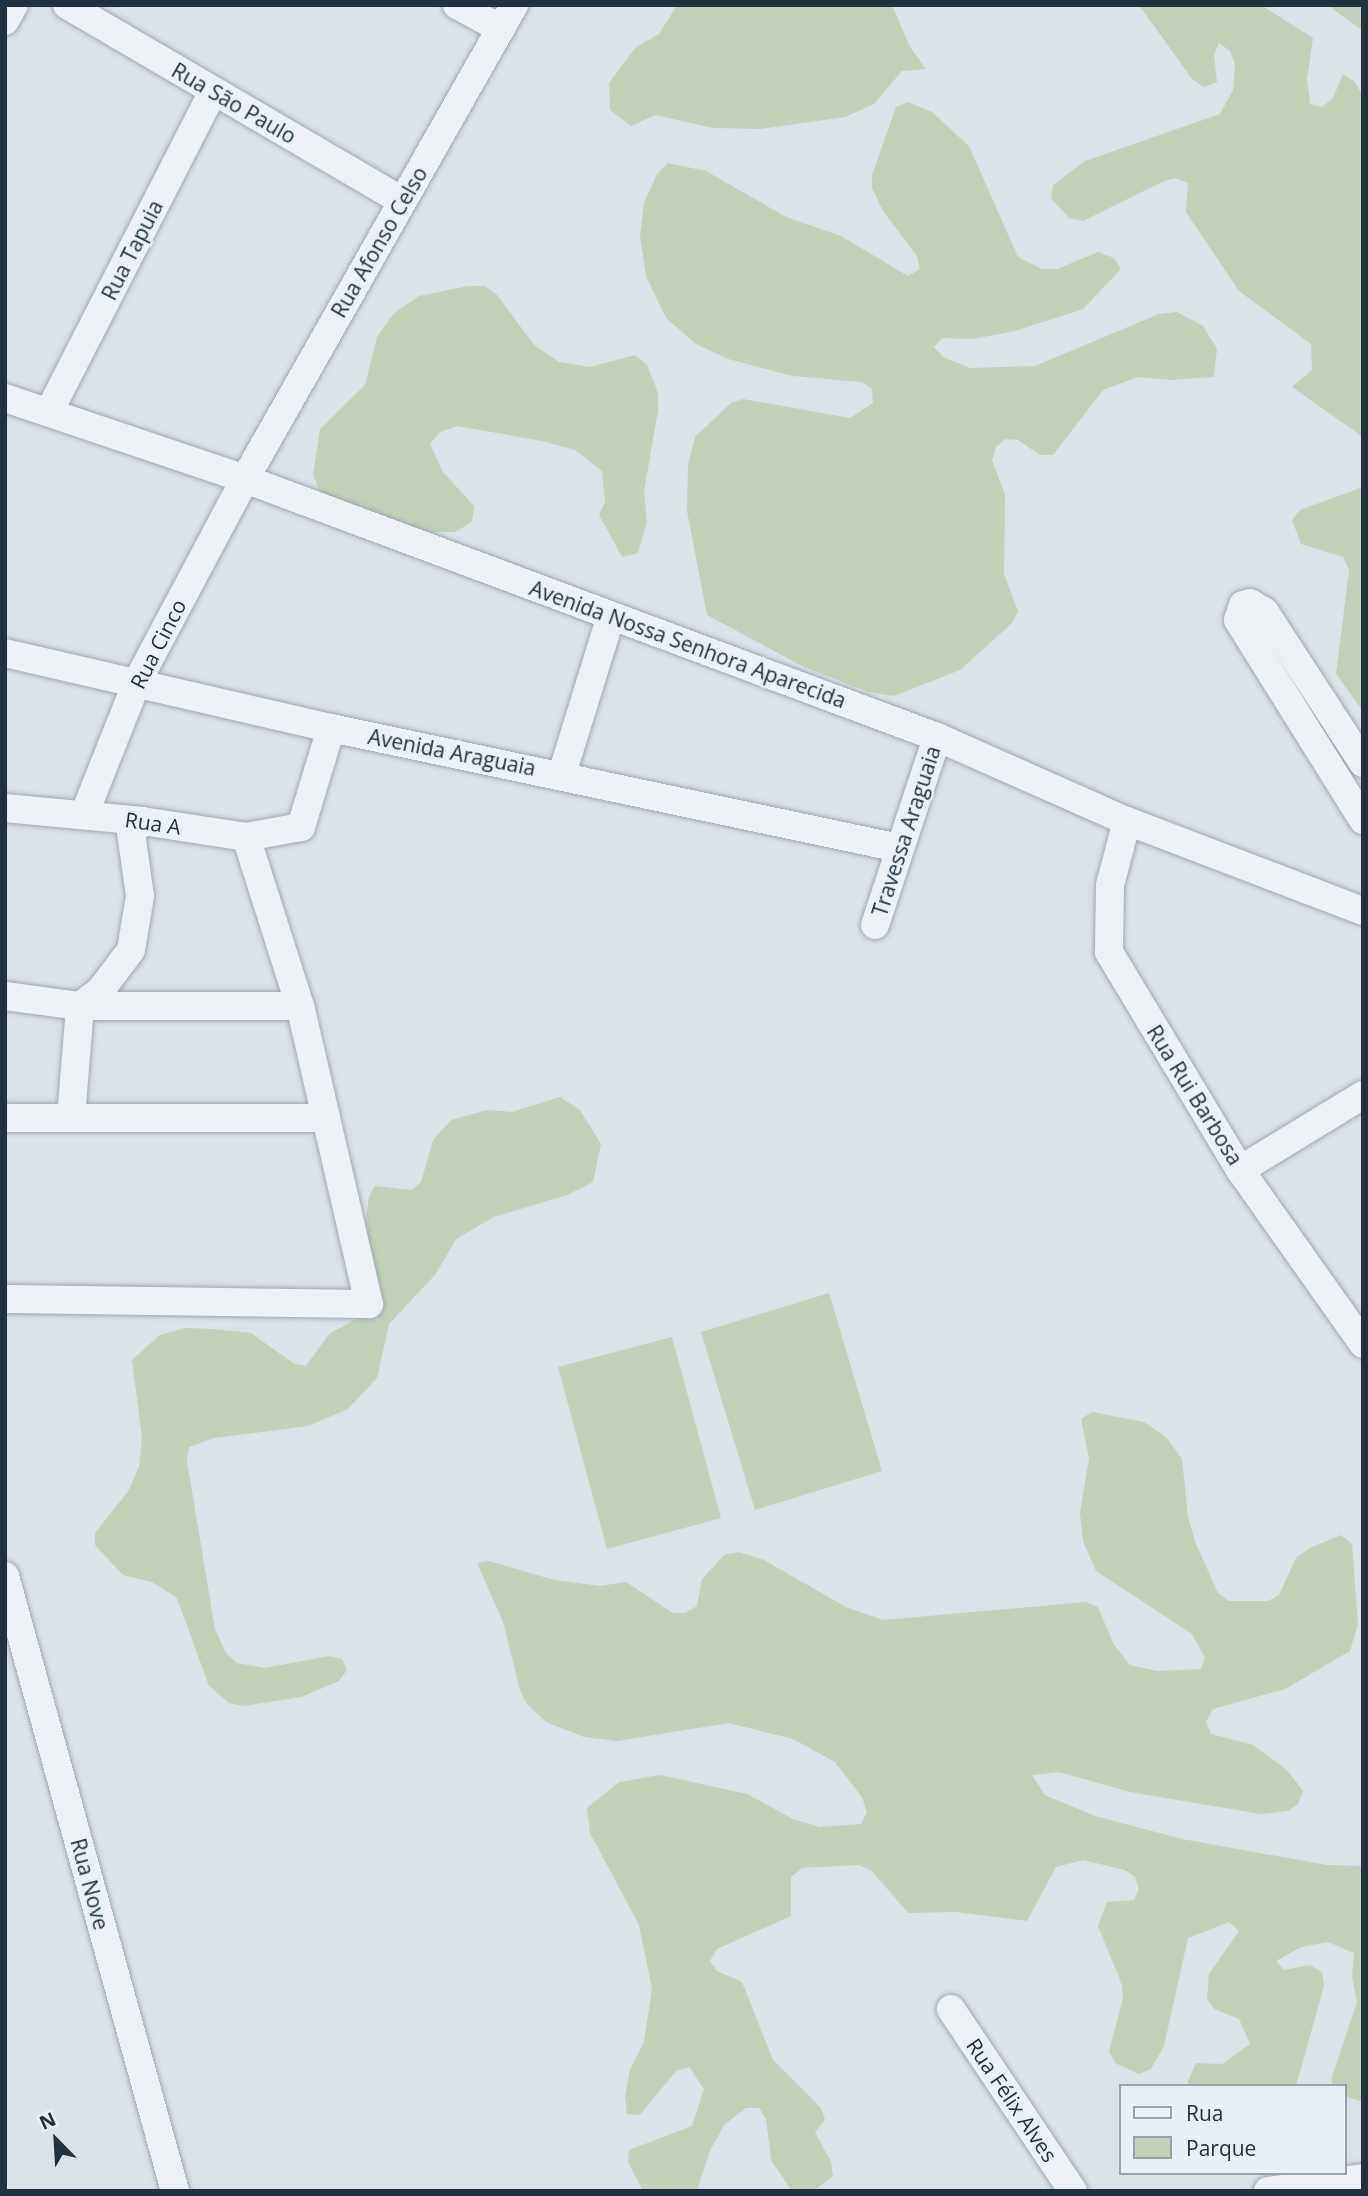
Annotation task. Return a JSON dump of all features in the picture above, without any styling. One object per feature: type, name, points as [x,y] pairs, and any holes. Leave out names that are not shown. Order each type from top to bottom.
[{"type":"street","points":[[5,21],[14,5]]},
{"type":"street","name":"Rua São Paulo","points":[[67,5],[402,201]]},
{"type":"street","points":[[457,5],[508,17]]},
{"type":"street","name":"Rua Afonso Celso","points":[[245,479],[508,17]]},
{"type":"street","name":"Rua Tapuia","points":[[50,410],[213,91]]},
{"type":"street","name":"Avenida Nossa Senhora Aparecida","points":[[5,398],[50,410],[245,479],[937,737],[1127,821],[1363,911]]},
{"type":"street","name":"Rua Cinco","points":[[84,815],[137,682],[245,479]]},
{"type":"street","points":[[1363,763],[1265,612],[1250,603],[1243,606],[1238,620],[1363,820]]},
{"type":"street","points":[[562,774],[611,616]]},
{"type":"street","name":"Avenida Araguaia","points":[[5,653],[331,728],[562,774],[900,848]]},
{"type":"street","name":"Rua A","points":[[5,808],[142,821],[246,837],[300,827],[331,728]]},
{"type":"street","name":"Travessa Araguaia","points":[[875,925],[937,737]]},
{"type":"street","points":[[71,1118],[80,1006],[100,991],[131,950],[140,896],[131,832],[142,821]]},
{"type":"street","name":"Rua Rui Barbosa","points":[[1127,821],[1110,885],[1109,952],[1240,1170],[1363,1344]]},
{"type":"street","points":[[5,1299],[369,1304],[300,1006],[246,837]]},
{"type":"street","points":[[5,996],[80,1006],[300,1006]]},
{"type":"street","points":[[1240,1170],[1363,1095]]},
{"type":"street","points":[[5,1118],[326,1118]]},
{"type":"street","name":"Rua Nove","points":[[5,1576],[175,2191]]},
{"type":"street","name":"Rua Félix Alves","points":[[951,2009],[1073,2191]]},
{"type":"street","points":[[1268,2191],[1363,2178]]},
{"type":"green space","points":[[677,5],[892,5],[910,47],[926,69],[902,71],[874,104],[845,117],[761,129],[713,128],[655,115],[631,126],[610,110],[609,83],[636,47],[659,34]]},
{"type":"green space","points":[[1139,5],[1261,5],[1313,38],[1307,79],[1310,104],[1322,107],[1333,98],[1343,74],[1355,82],[1363,96],[1363,437],[1292,387],[1312,370],[1311,344],[1239,291],[1186,212],[1188,183],[1176,178],[1164,181],[1083,221],[1069,218],[1051,198],[1053,185],[1085,161],[1220,114],[1233,90],[1235,64],[1230,51],[1219,43],[1214,55],[1217,82],[1204,87],[1192,79]]},
{"type":"green space","points":[[1326,5],[1363,5],[1363,31],[1330,7]]},
{"type":"green space","points":[[908,102],[932,112],[969,146],[1018,257],[1042,269],[1057,269],[1098,252],[1114,258],[1121,269],[1083,309],[1015,331],[973,339],[942,338],[934,347],[943,357],[970,368],[1035,366],[1159,314],[1177,312],[1203,326],[1217,349],[1214,377],[1169,380],[1138,377],[1103,390],[1053,455],[1040,455],[1018,440],[1006,439],[996,447],[992,460],[1005,495],[1004,574],[1018,611],[1012,623],[960,670],[894,696],[868,692],[804,667],[707,615],[687,511],[688,465],[695,437],[731,403],[743,399],[850,418],[873,403],[872,389],[862,382],[793,376],[728,359],[696,344],[666,318],[646,276],[640,236],[644,203],[657,174],[668,163],[706,171],[786,217],[841,236],[908,276],[920,269],[917,256],[883,211],[872,188],[872,175],[896,107]]},
{"type":"green space","points":[[468,286],[485,286],[497,295],[534,345],[559,362],[590,367],[635,355],[647,365],[658,393],[658,411],[644,491],[647,522],[638,553],[622,557],[599,515],[605,501],[602,471],[575,450],[542,441],[457,426],[440,432],[430,444],[443,472],[474,506],[472,522],[455,532],[424,532],[330,500],[319,489],[313,475],[320,429],[365,385],[377,337],[394,313],[419,296]]},
{"type":"green space","points":[[1363,487],[1363,711],[1336,674],[1349,570],[1343,557],[1301,544],[1292,520],[1300,510]]},
{"type":"green space","points":[[560,1097],[580,1110],[601,1144],[593,1182],[567,1195],[494,1217],[456,1239],[435,1275],[389,1324],[377,1378],[348,1409],[308,1426],[214,1438],[189,1447],[187,1461],[215,1629],[226,1653],[237,1663],[265,1668],[329,1656],[342,1659],[347,1670],[339,1681],[301,1697],[243,1706],[229,1703],[209,1686],[177,1598],[152,1582],[123,1575],[95,1545],[95,1533],[129,1490],[139,1466],[142,1439],[132,1360],[160,1335],[185,1328],[251,1333],[293,1363],[306,1366],[329,1334],[367,1313],[361,1261],[369,1196],[375,1186],[412,1190],[421,1182],[433,1140],[451,1120],[487,1110],[512,1112]]},
{"type":"green space","points":[[829,1293],[882,1471],[755,1510],[701,1332]]},
{"type":"green space","points":[[672,1337],[721,1518],[607,1549],[558,1367]]},
{"type":"green space","points":[[1092,1412],[1144,1422],[1166,1437],[1182,1459],[1188,1517],[1196,1544],[1218,1593],[1229,1601],[1268,1601],[1279,1595],[1296,1558],[1308,1549],[1341,1535],[1352,1544],[1358,1624],[1350,1651],[1285,1689],[1213,1709],[1206,1722],[1211,1734],[1253,1745],[1287,1770],[1303,1791],[1298,1804],[1288,1811],[1261,1814],[1130,1792],[1059,1772],[1032,1775],[1045,1795],[1095,1816],[1182,1839],[1327,1865],[1363,1866],[1363,2102],[1347,2097],[1347,2084],[1333,2084],[1331,2080],[1357,2002],[1352,1977],[1354,1953],[1328,1942],[1301,1947],[1276,1961],[1284,1970],[1310,1965],[1322,1972],[1324,1986],[1297,2084],[1187,2084],[1196,2063],[1222,2064],[1250,2044],[1239,2019],[1214,2009],[1207,1999],[1209,1974],[1239,1931],[1229,1922],[1188,1938],[1164,2046],[1151,2069],[1139,2074],[1115,2063],[1109,2051],[1123,1998],[1122,1985],[1098,1926],[1107,1902],[1134,1900],[1139,1889],[1135,1877],[1125,1870],[1083,1860],[1056,1867],[1027,1921],[956,1912],[908,1913],[872,1871],[859,1865],[802,1868],[791,1877],[791,1916],[717,1949],[710,1961],[717,1971],[742,1982],[773,2060],[821,2108],[825,2120],[815,2132],[831,2162],[833,2176],[813,2191],[792,2191],[771,2160],[766,2119],[759,2108],[746,2108],[724,2125],[710,2151],[697,2190],[643,2191],[628,2162],[629,2150],[692,2126],[704,2089],[689,2067],[676,2071],[640,2115],[627,2114],[625,2097],[630,2070],[644,2042],[652,1989],[639,1925],[590,1833],[587,1808],[619,1782],[660,1775],[747,1794],[793,1819],[820,1827],[861,1824],[867,1812],[862,1797],[835,1762],[793,1739],[729,1723],[617,1741],[584,1737],[546,1722],[526,1703],[520,1690],[503,1622],[477,1563],[489,1561],[554,1580],[600,1586],[626,1582],[673,1613],[685,1613],[697,1606],[702,1579],[724,1555],[739,1552],[764,1560],[846,1607],[883,1620],[1086,1602],[1098,1607],[1114,1645],[1130,1665],[1157,1671],[1201,1669],[1205,1658],[1192,1634],[1096,1571],[1083,1541],[1080,1513],[1089,1458],[1081,1419]]}]
